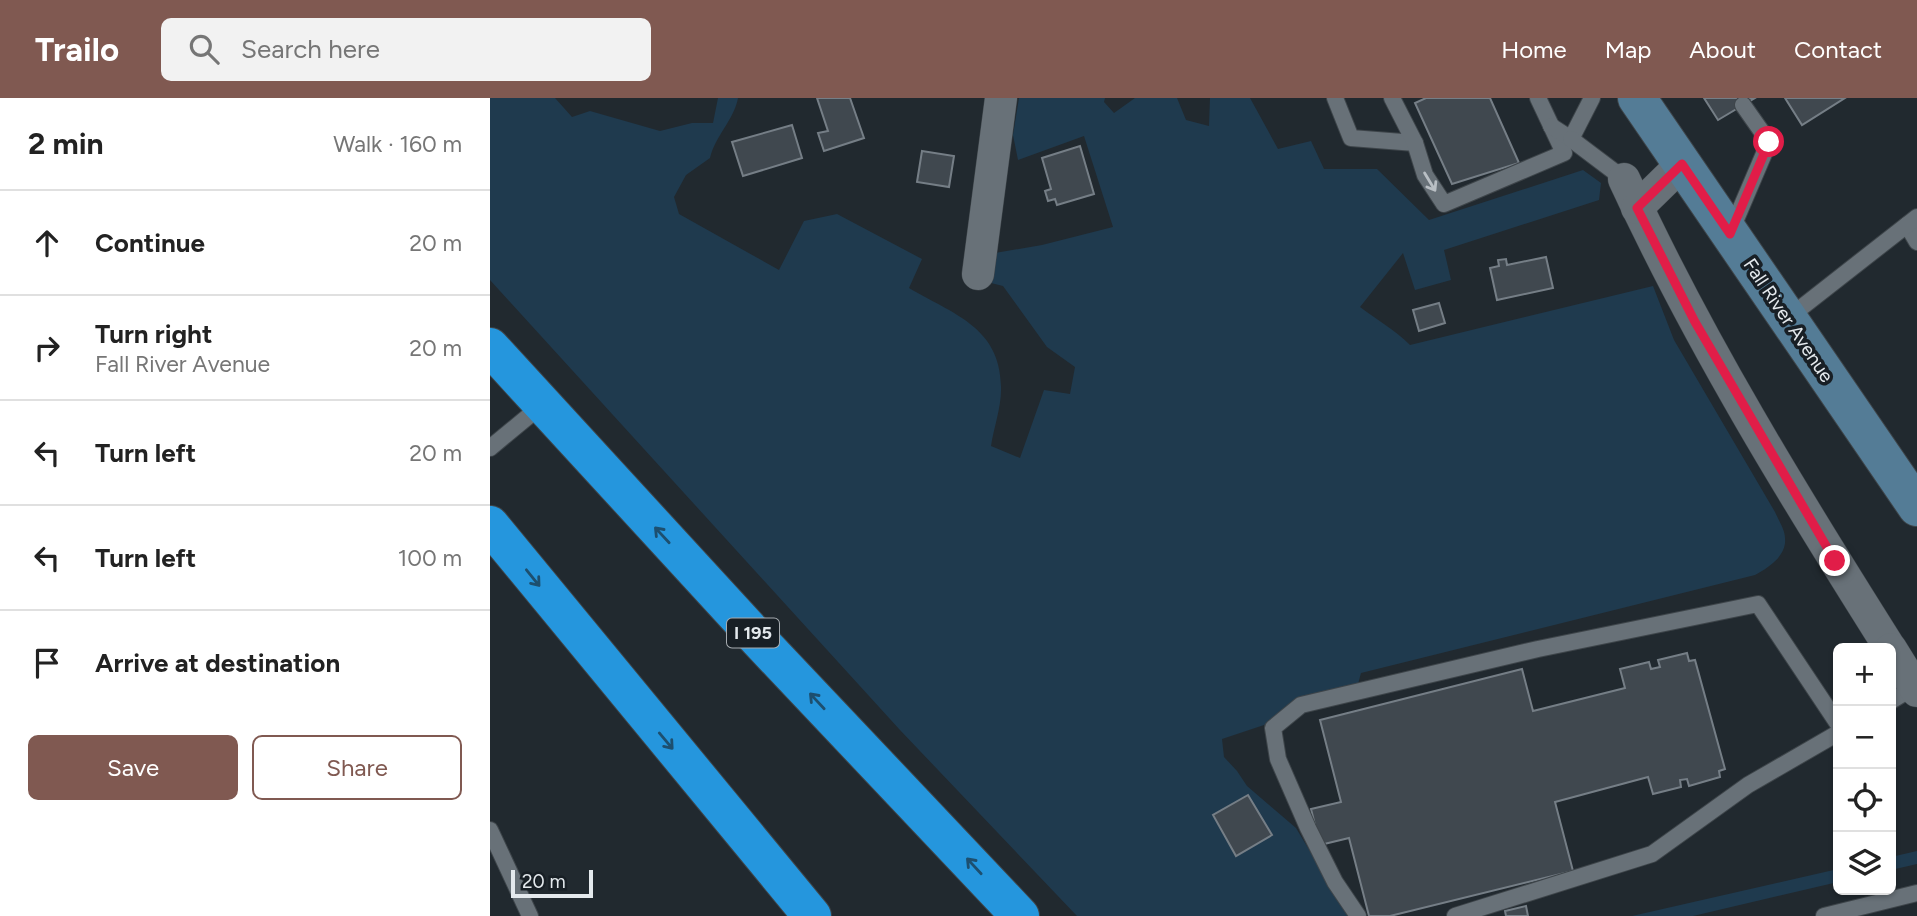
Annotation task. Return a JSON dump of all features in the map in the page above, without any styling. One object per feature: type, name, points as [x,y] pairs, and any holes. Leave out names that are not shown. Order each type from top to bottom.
[{"type":"highway","name":"I 195","points":[[490,347],[759,640],[1020,916]]},
{"type":"highway","points":[[490,525],[812,916]]},
{"type":"main road","name":"Fall River Avenue","points":[[1637,98],[1788,318],[1912,489]]},
{"type":"street","points":[[978,274],[1001,98]]},
{"type":"street","points":[[1637,208],[1682,164]]},
{"type":"street","points":[[1624,179],[1695,322],[1752,422],[1886,643]]},
{"type":"street","points":[[1896,662],[1910,691]]},
{"type":"lane","points":[[1335,98],[1351,138],[1415,143]]},
{"type":"lane","points":[[1392,98],[1415,143],[1425,176],[1444,204],[1564,153],[1538,98]]},
{"type":"lane","points":[[1571,139],[1592,98]]},
{"type":"lane","points":[[1730,234],[1769,142],[1743,105]]},
{"type":"lane","points":[[1551,126],[1624,179]]},
{"type":"lane","points":[[1788,318],[1912,221],[1917,242]]},
{"type":"lane","points":[[490,448],[542,405]]},
{"type":"lane","points":[[1358,916],[1335,882],[1313,839],[1278,759],[1273,728],[1301,705],[1538,649],[1758,604],[1833,716]]},
{"type":"lane","points":[[1455,916],[1652,854],[1748,785],[1833,736]]},
{"type":"lane","points":[[490,830],[530,916]]},
{"type":"lane","points":[[1824,916],[1917,893]]},
{"type":"shaded area","points":[[490,98],[555,98],[572,117],[590,111],[660,131],[692,123],[713,123],[718,98],[738,98],[733,114],[710,158],[686,175],[674,197],[679,214],[779,270],[804,221],[837,214],[922,259],[909,288],[971,325],[992,349],[999,366],[1001,393],[991,446],[1020,458],[1044,390],[1070,394],[1075,367],[1047,347],[1003,286],[967,277],[972,257],[1042,245],[1113,227],[1084,136],[1018,160],[1013,135],[1019,98],[1105,98],[1104,102],[1114,113],[1135,98],[1177,98],[1186,120],[1209,126],[1210,98],[1250,98],[1278,149],[1311,141],[1324,169],[1377,169],[1429,220],[1583,170],[1601,183],[1599,200],[1444,250],[1451,280],[1415,290],[1403,253],[1360,307],[1410,345],[1653,286],[1674,340],[1783,528],[1783,550],[1771,565],[1755,575],[1361,673],[1358,684],[1303,698],[1264,725],[1222,739],[1224,757],[1247,786],[1296,828],[1349,916],[1077,916],[900,730],[490,280]]},
{"type":"shaded area","points":[[1917,851],[1917,864],[1896,869],[1896,856]]},
{"type":"shaded area","points":[[1833,870],[1833,883],[1693,916],[1632,916]]},
{"type":"building","points":[[817,98],[850,98],[864,138],[824,151],[818,133],[828,131]]},
{"type":"building","points":[[1426,98],[1490,98],[1519,163],[1452,184],[1415,103]]},
{"type":"building","points":[[1704,98],[1755,98],[1718,120]]},
{"type":"building","points":[[1785,98],[1845,98],[1802,125]]},
{"type":"building","points":[[792,125],[802,158],[743,176],[732,142]]},
{"type":"building","points":[[1080,146],[1094,194],[1057,205],[1055,199],[1048,201],[1045,191],[1051,189],[1042,158]]},
{"type":"building","points":[[922,151],[954,156],[949,187],[917,182]]},
{"type":"building","points":[[1546,257],[1553,288],[1497,300],[1490,268],[1499,266],[1498,260],[1506,259],[1507,265]]},
{"type":"building","points":[[1439,303],[1445,323],[1419,331],[1413,310]]},
{"type":"building","points":[[1687,653],[1689,661],[1695,660],[1725,769],[1719,771],[1720,777],[1689,786],[1687,779],[1680,780],[1681,787],[1653,794],[1648,777],[1555,802],[1573,871],[1390,916],[1369,916],[1349,838],[1320,845],[1311,809],[1341,802],[1320,720],[1522,669],[1533,711],[1625,688],[1620,669],[1649,662],[1651,669],[1660,667],[1658,660]]},
{"type":"building","points":[[1248,795],[1272,835],[1236,856],[1213,815]]},
{"type":"building","points":[[1526,906],[1528,916],[1506,916],[1505,911]]},
{"type":"route","points":[[1769,142],[1730,234],[1682,164],[1637,208],[1695,322],[1835,561]]}]
